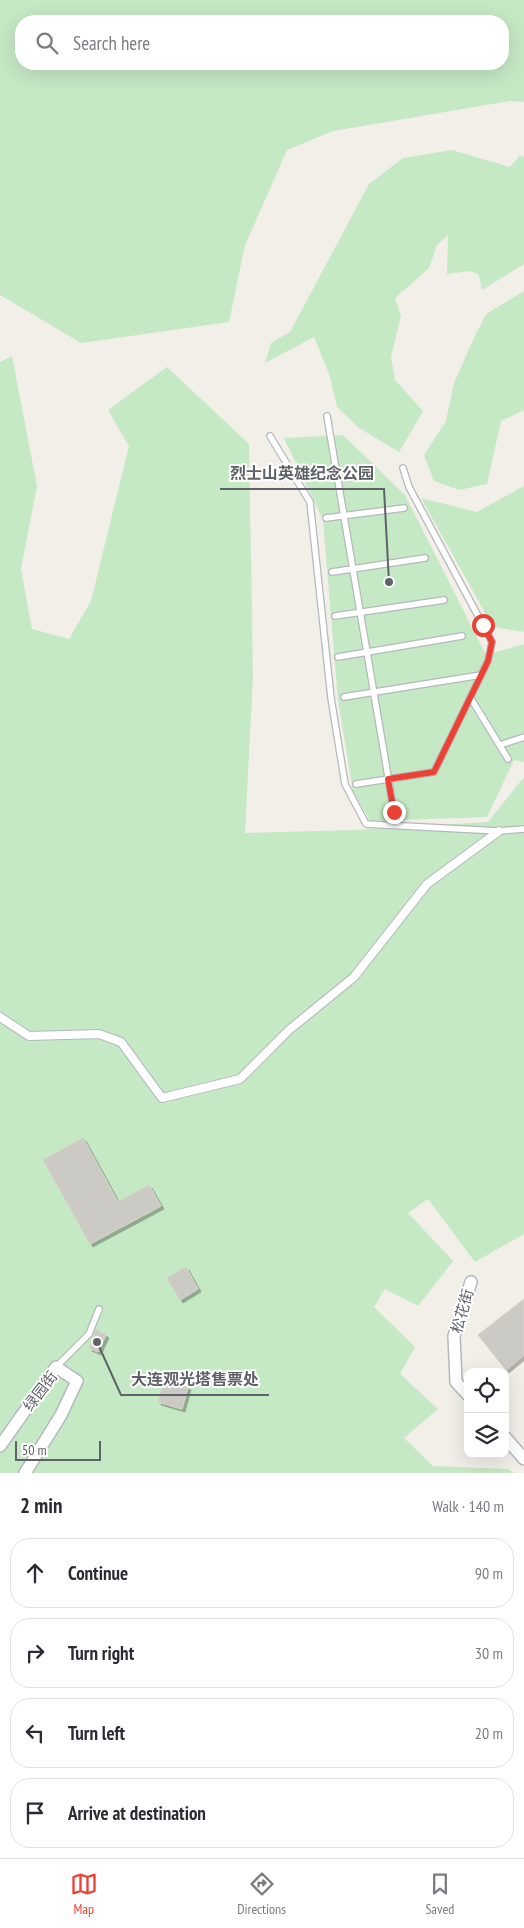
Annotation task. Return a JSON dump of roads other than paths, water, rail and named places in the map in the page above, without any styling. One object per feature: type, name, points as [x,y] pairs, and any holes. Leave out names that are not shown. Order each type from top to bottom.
[{"type":"street","points":[[0,1017],[29,1036],[99,1034],[121,1042],[162,1098],[240,1079],[289,1030],[354,977],[427,884],[499,831]]},
{"type":"street","name":"松花街","points":[[464,1391],[456,1382],[454,1336],[470,1282]]},
{"type":"street","name":"绿园街","points":[[0,1446],[56,1367],[76,1381],[61,1415],[25,1473]]},
{"type":"street","points":[[509,1441],[524,1458]]},
{"type":"lane","points":[[327,416],[394,812]]},
{"type":"lane","points":[[270,436],[310,502],[331,698],[345,784],[366,824],[499,831],[524,829]]},
{"type":"lane","points":[[356,784],[434,772],[488,661],[492,642],[409,487],[403,468]]},
{"type":"lane","points":[[326,518],[404,508]]},
{"type":"lane","points":[[332,572],[425,558]]},
{"type":"lane","points":[[335,616],[444,600]]},
{"type":"lane","points":[[338,657],[462,636]]},
{"type":"lane","points":[[344,697],[481,675]]},
{"type":"lane","points":[[470,697],[508,759]]},
{"type":"lane","points":[[500,745],[524,737]]},
{"type":"lane","points":[[56,1367],[89,1334],[99,1310]]},
{"type":"place","name":"烈士山英雄纪念公园","points":[[389,582]]},
{"type":"place","name":"大连观光塔售票处","points":[[97,1342]]}]
